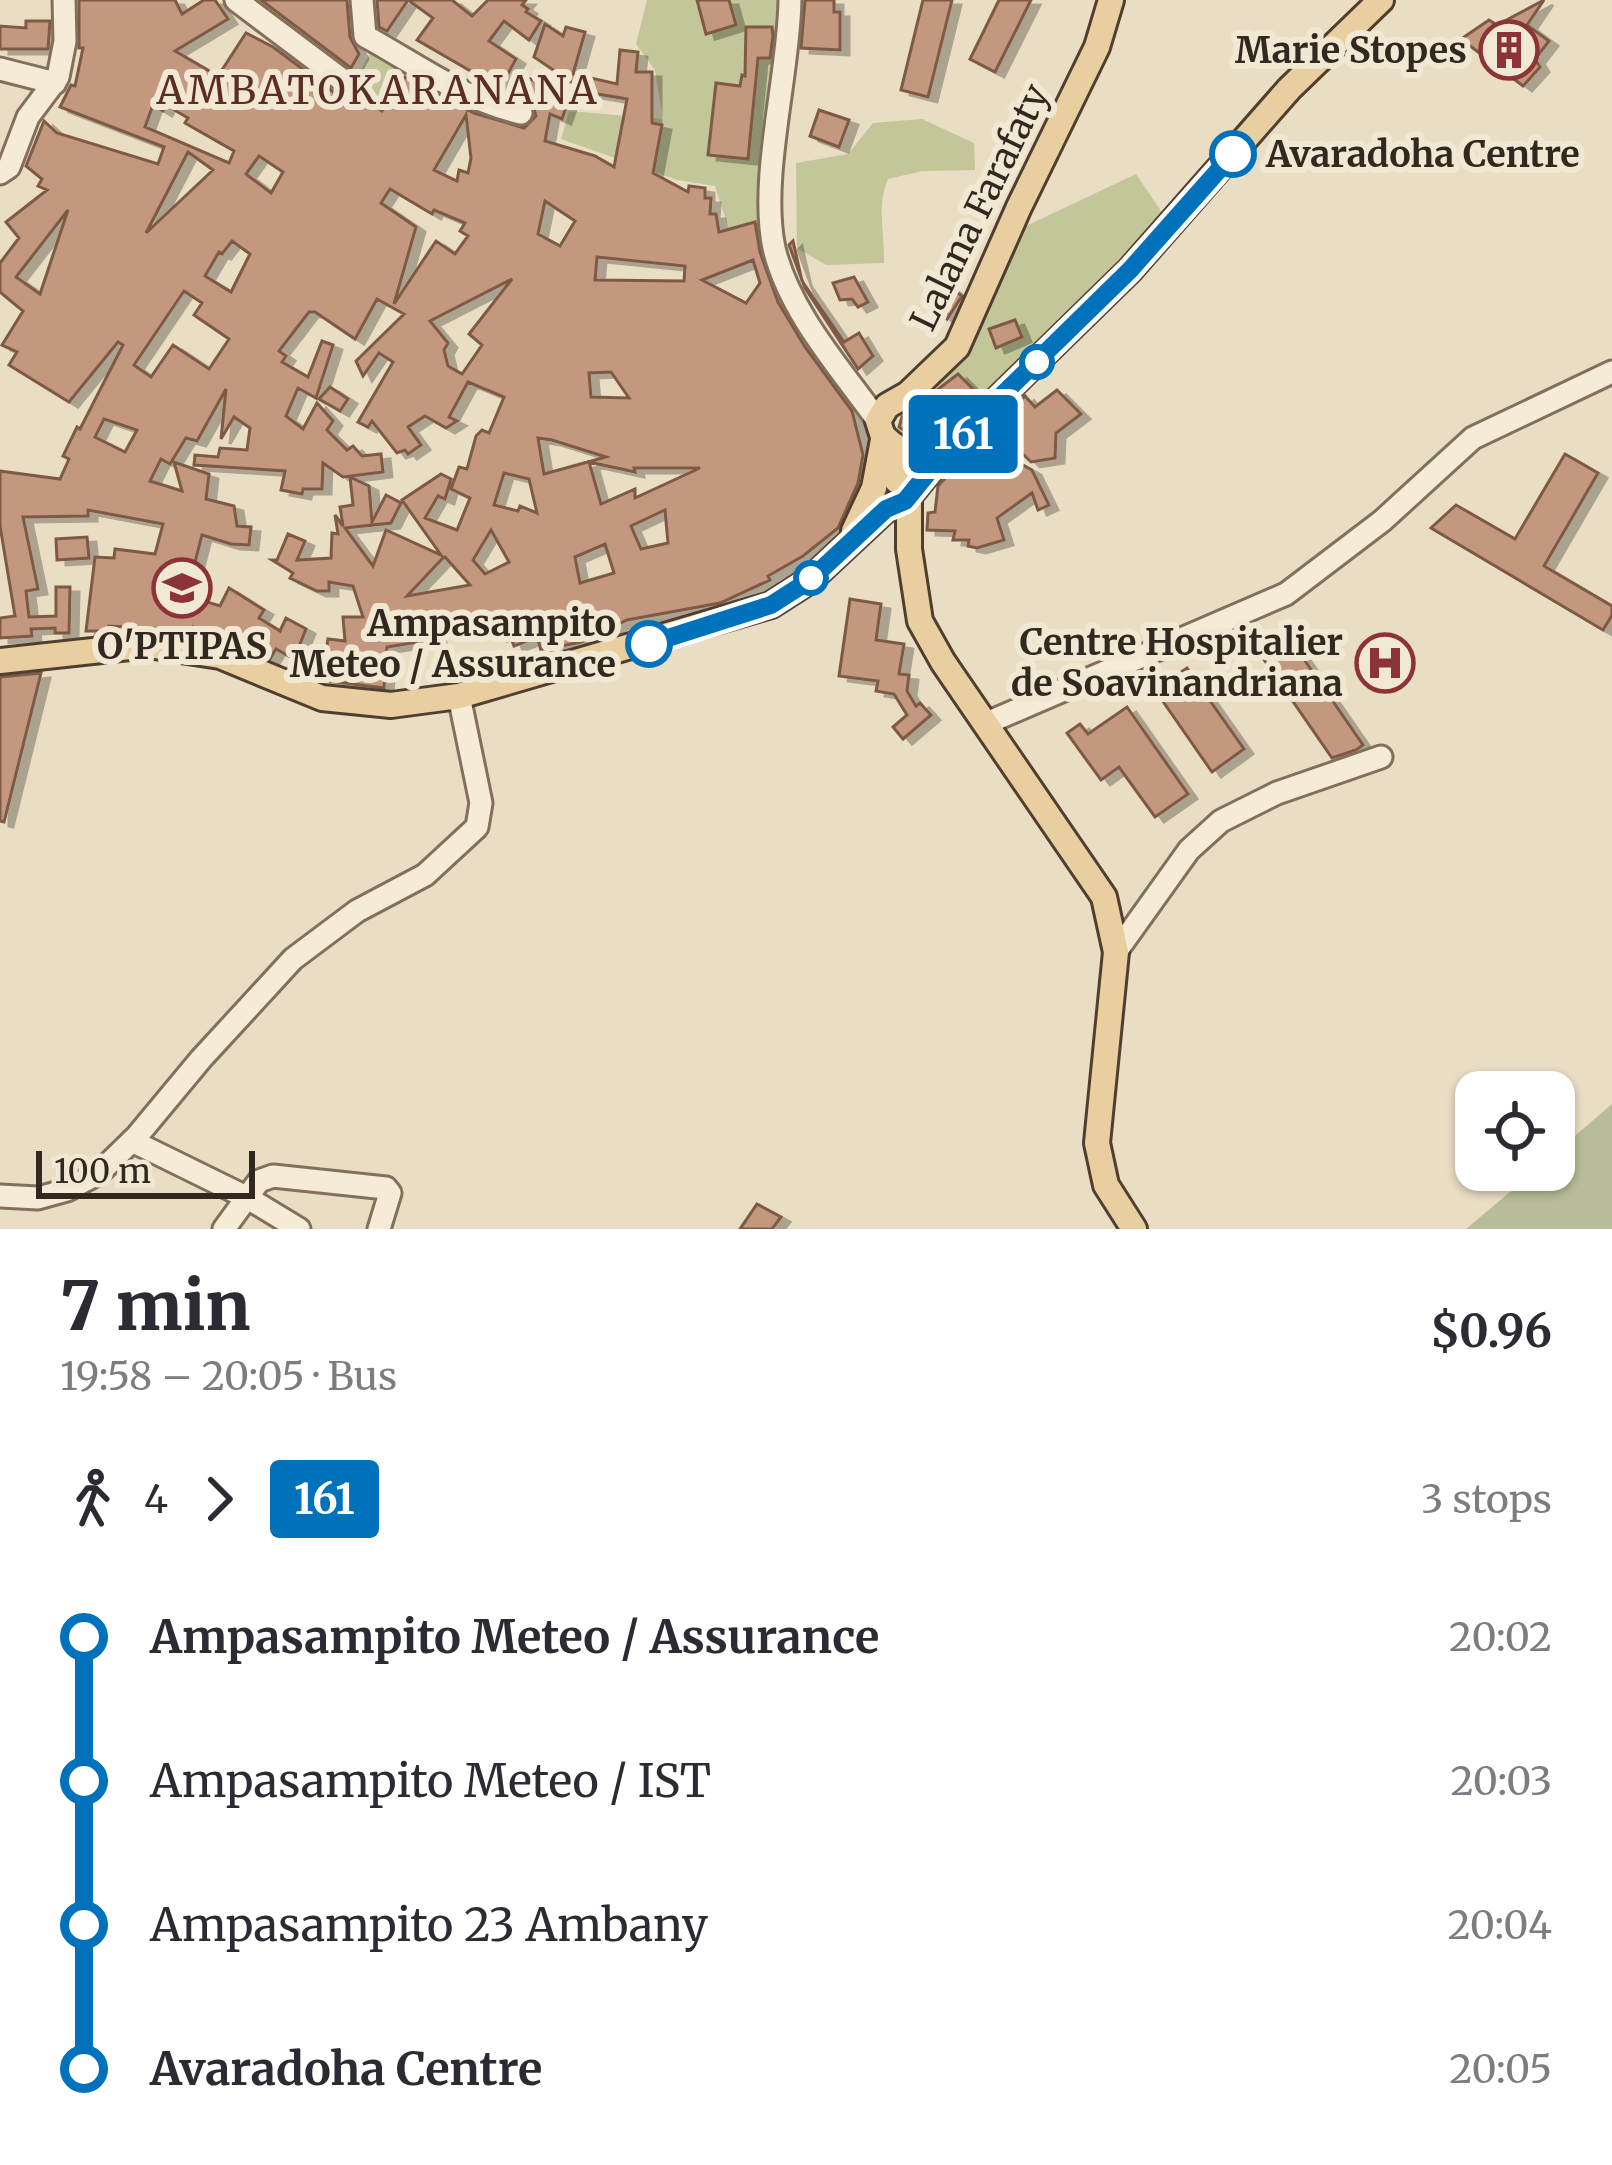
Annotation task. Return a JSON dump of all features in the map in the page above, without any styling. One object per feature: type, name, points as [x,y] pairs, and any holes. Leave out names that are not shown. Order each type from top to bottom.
[{"type":"main road","name":"Lalana Farafaty","points":[[881,429],[896,398],[908,394],[957,347],[1097,47],[1111,0]]},
{"type":"main road","points":[[0,661],[148,645],[220,656],[322,698],[391,704],[459,696],[771,605],[800,588],[1130,270],[1288,89],[1381,0]]},
{"type":"main road","points":[[881,429],[910,457],[948,448]]},
{"type":"main road","points":[[881,429],[920,621],[1103,897],[1116,952],[1096,1143],[1106,1185],[1134,1229]]},
{"type":"main road","points":[[848,543],[874,488],[881,429]]},
{"type":"main road","points":[[909,549],[922,496],[948,448]]},
{"type":"main road","points":[[848,543],[866,528],[878,526],[890,528],[909,549]]},
{"type":"street","points":[[0,173],[9,167],[28,117],[55,83],[63,56],[64,0]]},
{"type":"street","points":[[236,0],[349,85]]},
{"type":"street","points":[[362,0],[365,36],[454,88],[493,107],[520,113]]},
{"type":"street","points":[[790,0],[771,197],[774,246],[806,319],[881,429]]},
{"type":"street","points":[[0,69],[55,83]]},
{"type":"street","points":[[987,722],[1286,594],[1382,521],[1472,438],[1612,372]]},
{"type":"street","points":[[0,1196],[38,1198],[99,1173],[293,959],[357,911],[425,875],[477,826],[481,803],[459,696]]},
{"type":"street","points":[[1116,952],[1189,850],[1221,820],[1277,793],[1381,757]]},
{"type":"street","points":[[132,1141],[246,1197],[299,1229]]},
{"type":"street","points":[[224,1229],[259,1181],[273,1176],[379,1184],[390,1193],[379,1229]]},
{"type":"green space","points":[[647,0],[784,0],[765,239],[730,233],[715,186],[677,180],[561,139],[569,111],[663,119],[655,70],[636,44]]},
{"type":"green space","points":[[376,42],[409,60],[380,108],[350,90]]},
{"type":"green space","points":[[922,119],[974,143],[975,170],[922,171],[888,179],[882,210],[884,263],[826,265],[797,248],[796,163],[848,154],[873,123]]},
{"type":"green space","points":[[1136,174],[1171,226],[954,431],[927,443],[898,435],[904,408],[961,363],[1005,236]]},
{"type":"green space","points":[[1612,1104],[1612,1229],[1466,1229],[1511,1191],[1575,1191],[1575,1136]]},
{"type":"building","points":[[79,0],[175,0],[182,14],[204,0],[215,0],[228,19],[175,51],[218,76],[246,33],[348,100],[358,96],[382,111],[390,97],[395,100],[405,77],[474,113],[524,128],[536,116],[532,103],[521,94],[527,78],[571,93],[562,119],[550,114],[545,141],[614,167],[627,99],[586,92],[534,57],[545,24],[563,36],[566,27],[585,32],[573,74],[617,84],[620,50],[638,52],[636,72],[652,72],[652,123],[662,125],[653,173],[688,192],[689,186],[705,188],[719,232],[755,222],[778,302],[852,411],[863,455],[858,483],[838,528],[768,576],[770,580],[720,603],[627,620],[581,642],[541,650],[537,637],[514,646],[509,632],[498,636],[493,623],[462,632],[460,623],[436,625],[437,639],[387,647],[384,688],[321,680],[328,639],[345,641],[343,617],[363,617],[353,586],[329,582],[329,591],[317,591],[290,578],[293,573],[272,560],[277,560],[288,534],[305,541],[297,560],[331,558],[332,533],[338,534],[335,515],[343,526],[340,507],[353,505],[350,477],[369,486],[372,522],[386,495],[401,503],[391,523],[345,528],[373,566],[386,530],[441,555],[402,500],[441,474],[451,479],[445,499],[438,496],[425,518],[457,530],[470,498],[451,489],[459,467],[467,469],[476,436],[482,430],[489,433],[504,397],[468,382],[449,417],[457,421],[446,428],[425,416],[408,427],[421,445],[408,454],[405,450],[397,453],[372,421],[368,427],[358,422],[393,362],[379,353],[363,376],[356,361],[404,314],[377,299],[355,339],[309,312],[279,351],[286,356],[282,362],[308,377],[322,341],[333,345],[316,398],[298,388],[286,416],[303,429],[317,403],[333,421],[327,430],[347,450],[353,446],[362,456],[381,454],[383,472],[343,477],[323,463],[322,489],[303,489],[302,494],[281,490],[285,471],[194,465],[195,455],[218,457],[220,448],[247,450],[250,428],[234,417],[221,439],[226,389],[197,441],[186,438],[170,464],[161,459],[150,481],[182,491],[174,462],[209,474],[206,499],[234,506],[237,526],[251,527],[249,545],[202,535],[191,578],[199,579],[194,598],[220,606],[229,588],[264,610],[259,618],[280,631],[286,618],[306,629],[294,659],[276,649],[270,659],[193,627],[109,626],[109,631],[86,631],[95,557],[114,558],[115,549],[155,554],[163,524],[88,510],[88,516],[23,517],[38,589],[26,591],[29,617],[56,616],[56,587],[70,587],[69,633],[31,629],[32,636],[0,638],[0,618],[15,616],[0,526],[0,471],[60,479],[69,459],[63,456],[123,345],[118,342],[69,402],[9,365],[17,352],[2,345],[23,311],[0,292],[0,263],[19,238],[6,222],[47,190],[38,186],[42,179],[26,166],[44,121],[57,133],[158,164],[164,147],[60,107],[71,85],[75,86],[83,48],[79,48]],"holes":[[[153,105],[163,111],[166,105],[188,118],[185,123],[234,151],[229,163],[145,127]],[[466,115],[471,158],[468,173],[459,170],[457,181],[434,170]],[[188,152],[213,170],[146,233]],[[259,156],[283,172],[271,193],[246,174]],[[390,189],[432,214],[434,210],[465,223],[460,231],[468,236],[455,254],[436,241],[394,304],[416,227],[381,203]],[[545,201],[575,221],[560,246],[538,234]],[[68,210],[40,294],[16,277]],[[232,241],[250,254],[231,292],[205,276]],[[597,257],[685,266],[684,281],[595,280]],[[753,260],[760,283],[746,303],[702,280]],[[512,279],[469,334],[482,345],[462,374],[448,366],[444,350],[448,343],[430,321]],[[184,291],[202,303],[194,315],[229,339],[209,369],[173,345],[151,377],[134,365]],[[611,372],[629,398],[591,397],[589,373]],[[104,419],[137,430],[125,452],[95,437]],[[538,438],[606,457],[544,474]],[[589,462],[635,472],[634,468],[700,468],[635,498],[635,489],[601,504]],[[504,473],[529,479],[537,513],[520,506],[518,511],[494,505]],[[665,510],[668,543],[641,549],[631,526]],[[491,530],[509,562],[485,574],[473,560]],[[605,544],[614,573],[580,583],[575,557]],[[445,557],[470,585],[407,596]]]},
{"type":"building","points":[[261,0],[347,0],[350,37],[359,54],[351,68]]},
{"type":"building","points":[[377,0],[408,0],[387,31],[379,27]]},
{"type":"building","points":[[408,0],[452,0],[472,16],[488,0],[526,0],[522,5],[526,12],[541,21],[529,40],[504,21],[489,41],[516,59],[500,88],[417,40],[433,18]]},
{"type":"building","points":[[697,0],[729,0],[736,25],[706,34]]},
{"type":"building","points":[[805,0],[834,0],[834,12],[840,12],[840,50],[801,48]]},
{"type":"building","points":[[923,0],[952,0],[928,97],[901,90]]},
{"type":"building","points":[[999,0],[1031,0],[995,72],[970,59]]},
{"type":"building","name":"Marie Stopes","points":[[1544,0],[1527,25],[1549,41],[1535,59],[1540,67],[1523,86],[1461,39],[1489,20],[1497,25]]},
{"type":"building","points":[[26,21],[50,21],[48,49],[0,49],[0,26],[26,28]]},
{"type":"building","points":[[746,27],[772,27],[773,36],[770,58],[758,58],[748,159],[708,155],[716,83],[740,86],[745,76]]},
{"type":"building","points":[[819,110],[849,120],[839,147],[810,136]]},
{"type":"building","points":[[854,277],[868,302],[858,307],[852,299],[840,300],[833,283]]},
{"type":"building","points":[[803,282],[844,342],[859,333],[873,356],[858,369],[805,288]]},
{"type":"building","points":[[945,284],[962,296],[947,319],[927,304]]},
{"type":"building","points":[[1015,320],[1022,337],[996,348],[989,329]]},
{"type":"building","points":[[958,374],[979,395],[939,433],[916,438],[899,427],[902,417]]},
{"type":"building","points":[[330,387],[348,399],[340,411],[319,399]]},
{"type":"building","points":[[1057,390],[1081,414],[1056,433],[1055,458],[1031,462],[994,426],[1025,396],[1035,407]]},
{"type":"building","points":[[979,441],[1032,470],[1049,505],[1038,510],[1032,493],[997,518],[1004,540],[977,548],[968,546],[969,540],[953,540],[955,531],[927,530],[938,486]]},
{"type":"building","points":[[1565,454],[1598,473],[1544,566],[1612,606],[1603,630],[1431,528],[1456,505],[1515,539]]},
{"type":"building","points":[[87,537],[89,558],[57,560],[56,539]]},
{"type":"building","points":[[850,599],[881,604],[876,640],[904,644],[899,674],[909,675],[907,691],[916,706],[920,703],[931,715],[903,739],[893,727],[907,715],[894,694],[876,691],[878,681],[839,676]]},
{"type":"building","points":[[1290,639],[1363,745],[1356,750],[1332,758],[1263,658]]},
{"type":"building","points":[[1187,668],[1244,749],[1212,772],[1155,690]]},
{"type":"building","points":[[41,673],[4,822],[0,821],[0,677]]},
{"type":"building","points":[[1127,707],[1188,794],[1155,817],[1119,767],[1101,780],[1067,733],[1080,724],[1088,734]]},
{"type":"building","points":[[757,1204],[781,1217],[772,1229],[740,1229]]},
{"type":"bus line","name":"161","points":[[649,644],[771,605],[810,580],[886,509],[905,501],[948,448],[1130,270],[1233,154]]},
{"type":"place","name":"Marie Stopes","points":[[1509,50]]},
{"type":"place","name":"Avaradoha Centre","points":[[1233,154]]},
{"type":"place","name":"O'PTIPAS","points":[[182,588]]},
{"type":"place","name":"Ampasampito Meteo / Assurance","points":[[649,644]]},
{"type":"place","name":"Centre Hospitalier de Soavinandriana","points":[[1385,663]]},
{"type":"district","name":"AMBATOKARANANA","points":[[378,90]]}]
